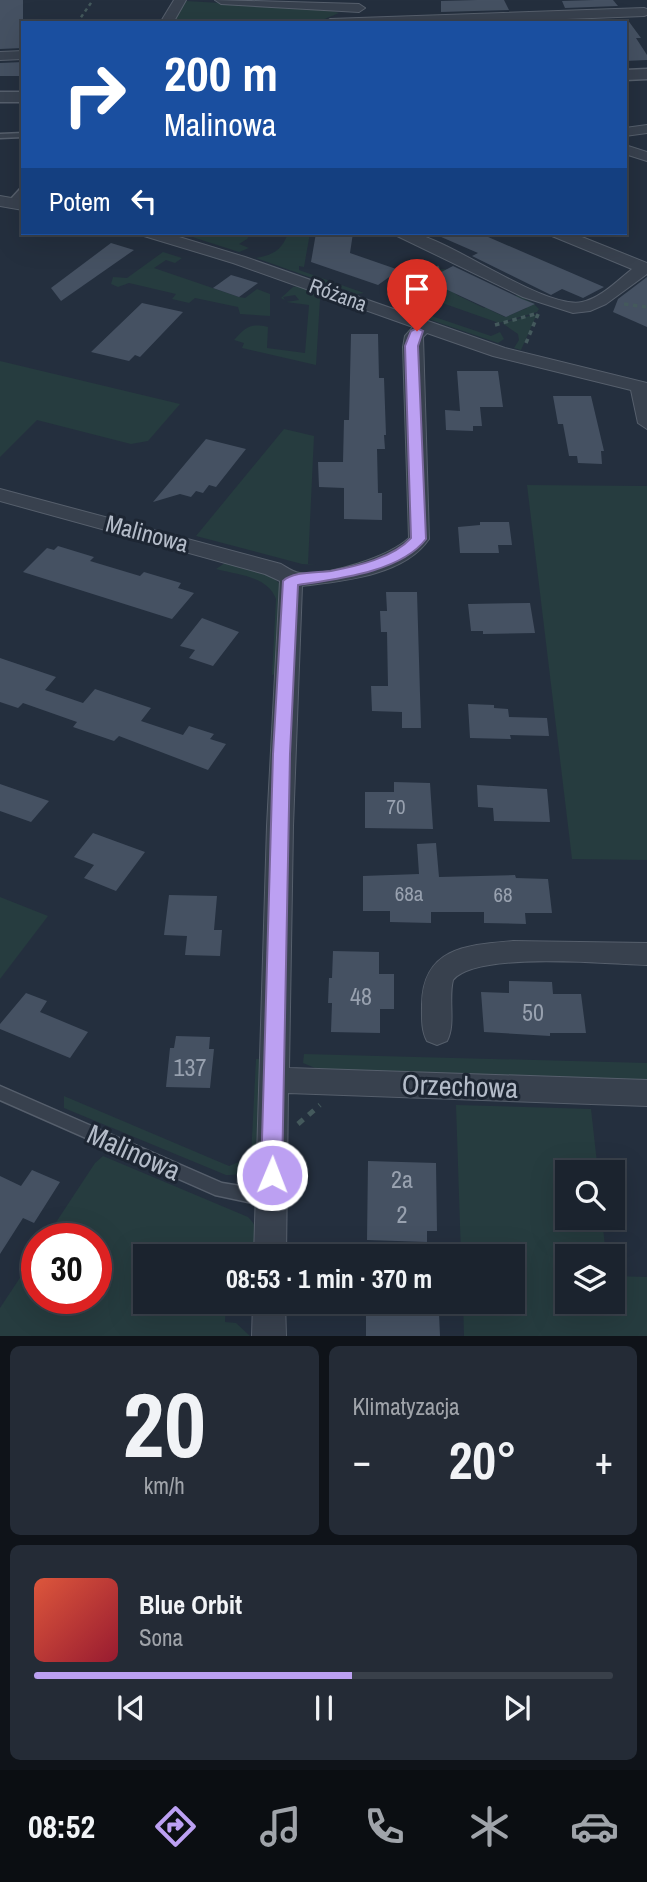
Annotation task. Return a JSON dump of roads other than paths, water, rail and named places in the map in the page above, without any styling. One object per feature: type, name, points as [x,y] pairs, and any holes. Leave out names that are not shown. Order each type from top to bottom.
[{"type":"street","points":[[167,21],[180,0]]},
{"type":"street","points":[[221,0],[361,4]]},
{"type":"street","points":[[536,0],[544,15]]},
{"type":"street","points":[[636,0],[646,14]]},
{"type":"street","points":[[333,21],[361,4]]},
{"type":"street","points":[[404,21],[646,14]]},
{"type":"street","points":[[0,56],[21,55]]},
{"type":"street","points":[[627,75],[647,74]]},
{"type":"street","points":[[0,97],[21,97]]},
{"type":"street","points":[[627,132],[647,129]]},
{"type":"street","points":[[627,150],[647,157]]},
{"type":"street","name":"Różana","points":[[157,235],[239,260],[527,360],[643,388]]},
{"type":"street","points":[[403,235],[556,304],[573,308],[588,306],[641,271]]},
{"type":"street","points":[[562,235],[641,271]]},
{"type":"street","points":[[270,1244],[282,754],[291,581],[334,575],[383,562],[409,550],[419,539],[412,346],[414,336],[424,326]]},
{"type":"street","points":[[643,388],[647,422]]},
{"type":"street","name":"Malinowa","points":[[0,495],[273,569],[288,576],[291,581]]},
{"type":"street","points":[[437,1033],[436,992],[440,978],[449,965],[464,959],[508,952],[647,954]]},
{"type":"street","name":"Orzechowa","points":[[273,1080],[647,1093]]},
{"type":"street","points":[[269,1314],[269,1336]]},
{"type":"lane","points":[[0,136],[21,135]]},
{"type":"lane","name":"Malinowa","points":[[0,1093],[221,1190],[271,1199]]}]
